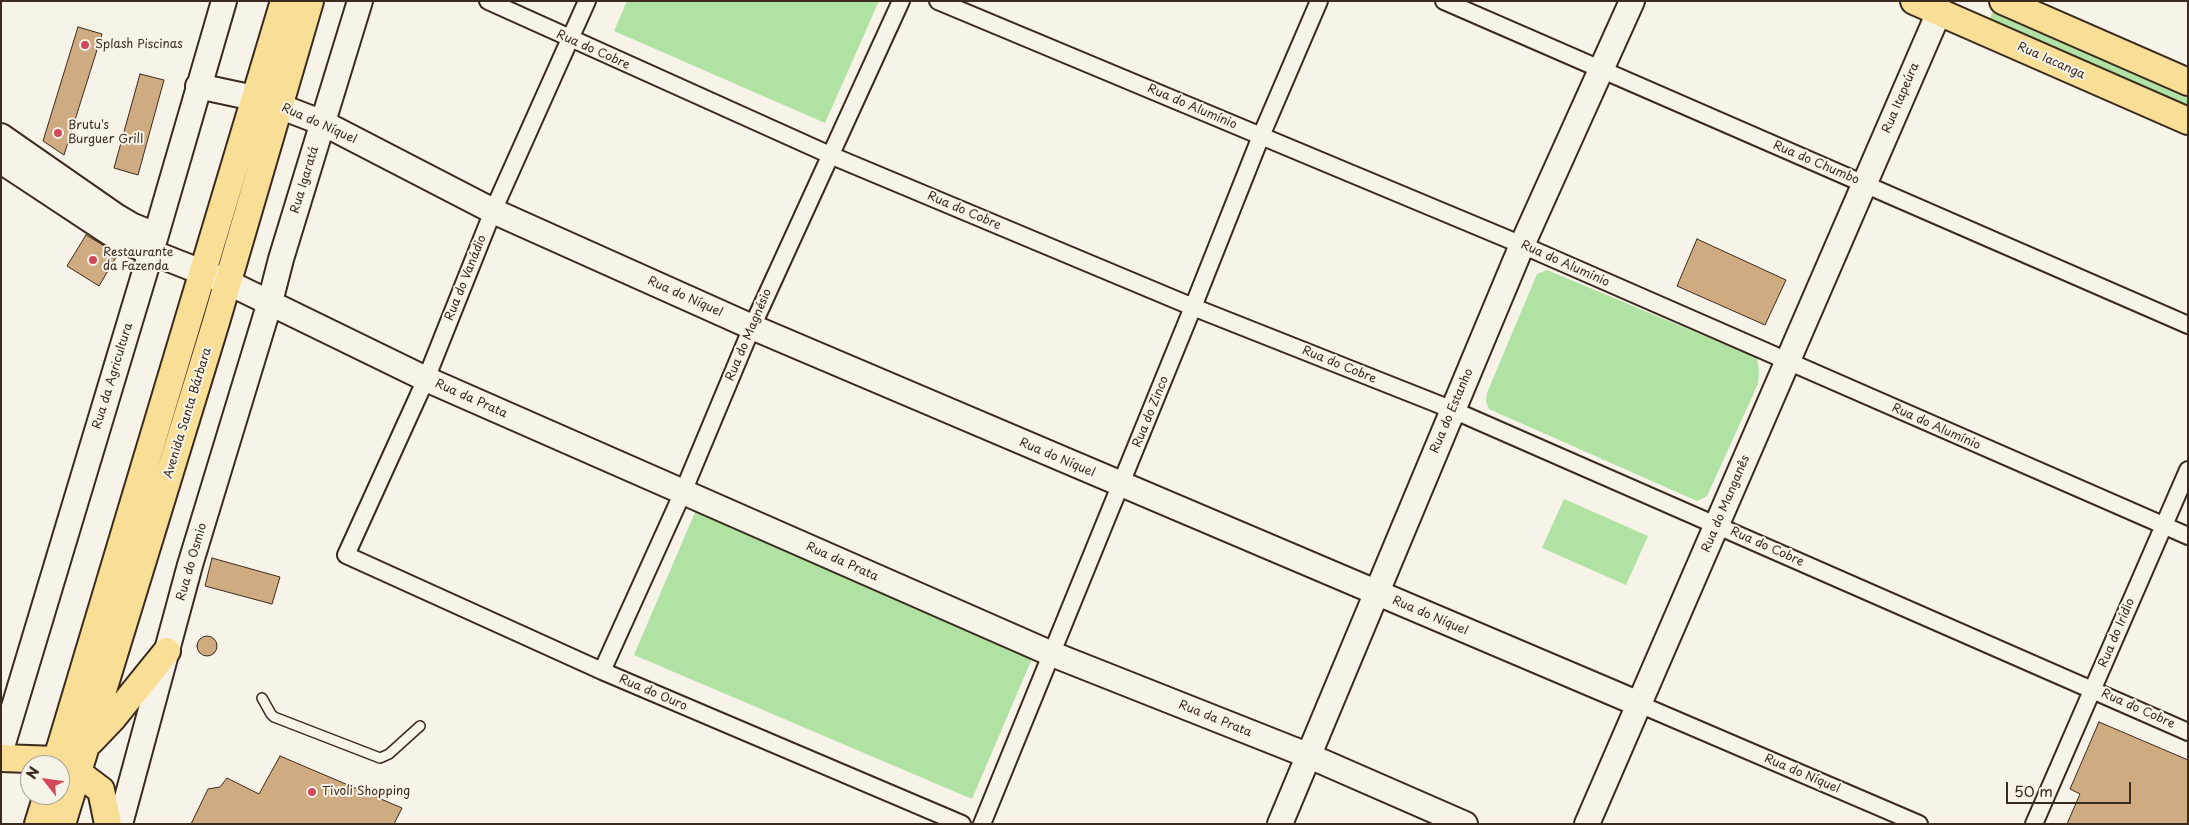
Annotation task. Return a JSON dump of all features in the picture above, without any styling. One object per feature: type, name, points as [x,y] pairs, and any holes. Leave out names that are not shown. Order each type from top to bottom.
[{"type":"main road","name":"Avenida Santa Bárbara","points":[[66,755],[202,271],[284,1]]},
{"type":"main road","name":"Avenida Santa Bárbara","points":[[70,760],[85,747],[227,282],[310,1]]},
{"type":"main road","name":"Rua Iacanga","points":[[1914,1],[2188,121]]},
{"type":"main road","points":[[2003,1],[2188,82]]},
{"type":"main road","points":[[85,747],[112,719],[167,651]]},
{"type":"main road","points":[[1,758],[20,760]]},
{"type":"main road","points":[[70,770],[101,790],[108,824]]},
{"type":"street","name":"Rua da Agricultura","points":[[1,750],[224,1]]},
{"type":"street","name":"Rua Igaratá","points":[[270,302],[281,259],[360,1]]},
{"type":"street","name":"Rua do Cobre","points":[[488,1],[570,40],[830,155],[1193,307],[1453,410],[2188,732]]},
{"type":"street","name":"Rua do Vanádio","points":[[346,555],[426,379],[494,211],[588,1]]},
{"type":"street","name":"Rua do Magnésio","points":[[602,672],[682,492],[752,327],[901,1]]},
{"type":"street","name":"Rua do Alumínio","points":[[938,1],[1522,246],[2188,536]]},
{"type":"street","name":"Rua do Zinco","points":[[982,824],[1261,136],[1319,1]]},
{"type":"street","name":"Rua do Chumbo","points":[[1444,1],[1602,68],[2188,325]]},
{"type":"street","name":"Rua do Estanho","points":[[1280,824],[1307,755],[1522,246],[1632,1]]},
{"type":"street","name":"Rua Itapeúra","points":[[1864,184],[1939,12]]},
{"type":"street","name":"Rua do Níquel","points":[[198,86],[254,98],[323,124],[494,211],[752,327],[1919,824]]},
{"type":"street","points":[[1,136],[133,226],[153,243]]},
{"type":"street","points":[[1,161],[110,233],[153,243]]},
{"type":"street","name":"Rua do Manganês","points":[[1587,824],[1864,184]]},
{"type":"street","name":"Rua da Prata","points":[[153,243],[202,271],[270,302],[426,379],[1052,654],[1307,755],[1465,824]]},
{"type":"street","name":"Rua do Osmio","points":[[120,824],[190,565],[270,302]]},
{"type":"street","name":"Rua do Irídio","points":[[2034,824],[2188,470]]},
{"type":"street","name":"Rua do Ouro","points":[[346,555],[602,672],[962,824]]},
{"type":"lane","points":[[262,698],[274,717],[380,758],[389,754],[420,726]]},
{"type":"green space","points":[[627,1],[879,1],[825,123],[614,31]]},
{"type":"green space","points":[[1994,9],[2188,92],[2188,106],[1989,20]]},
{"type":"green space","points":[[1547,270],[1757,358],[1758,384],[1707,496],[1697,501],[1489,409],[1486,402],[1487,393],[1537,274]]},
{"type":"green space","points":[[1564,499],[1648,536],[1626,585],[1542,548]]},
{"type":"green space","points":[[696,510],[1034,654],[972,799],[634,655]]},
{"type":"building","points":[[78,27],[102,34],[64,155],[43,141]]},
{"type":"building","points":[[140,74],[164,80],[138,175],[114,168]]},
{"type":"building","name":"Restaurante da Fazenda","points":[[86,235],[118,254],[99,286],[67,266]]},
{"type":"building","points":[[1697,239],[1786,280],[1765,325],[1677,286]]},
{"type":"building","points":[[212,558],[280,577],[272,604],[205,586]]},
{"type":"building","points":[[203,636],[211,636],[217,642],[217,650],[211,656],[203,656],[197,650],[197,642]]},
{"type":"building","points":[[2099,722],[2188,760],[2188,824],[2067,824],[2080,794],[2070,789]]},
{"type":"building","name":"Tivoli Shopping","points":[[280,756],[402,808],[394,824],[191,824],[208,789],[220,787],[227,778],[259,794]]},
{"type":"place","name":"Splash Piscinas","points":[[85,45]]},
{"type":"place","name":"Brutu's Burguer Grill","points":[[58,133]]},
{"type":"place","name":"Restaurante da Fazenda","points":[[93,260]]},
{"type":"place","name":"Tivoli Shopping","points":[[312,792]]}]
